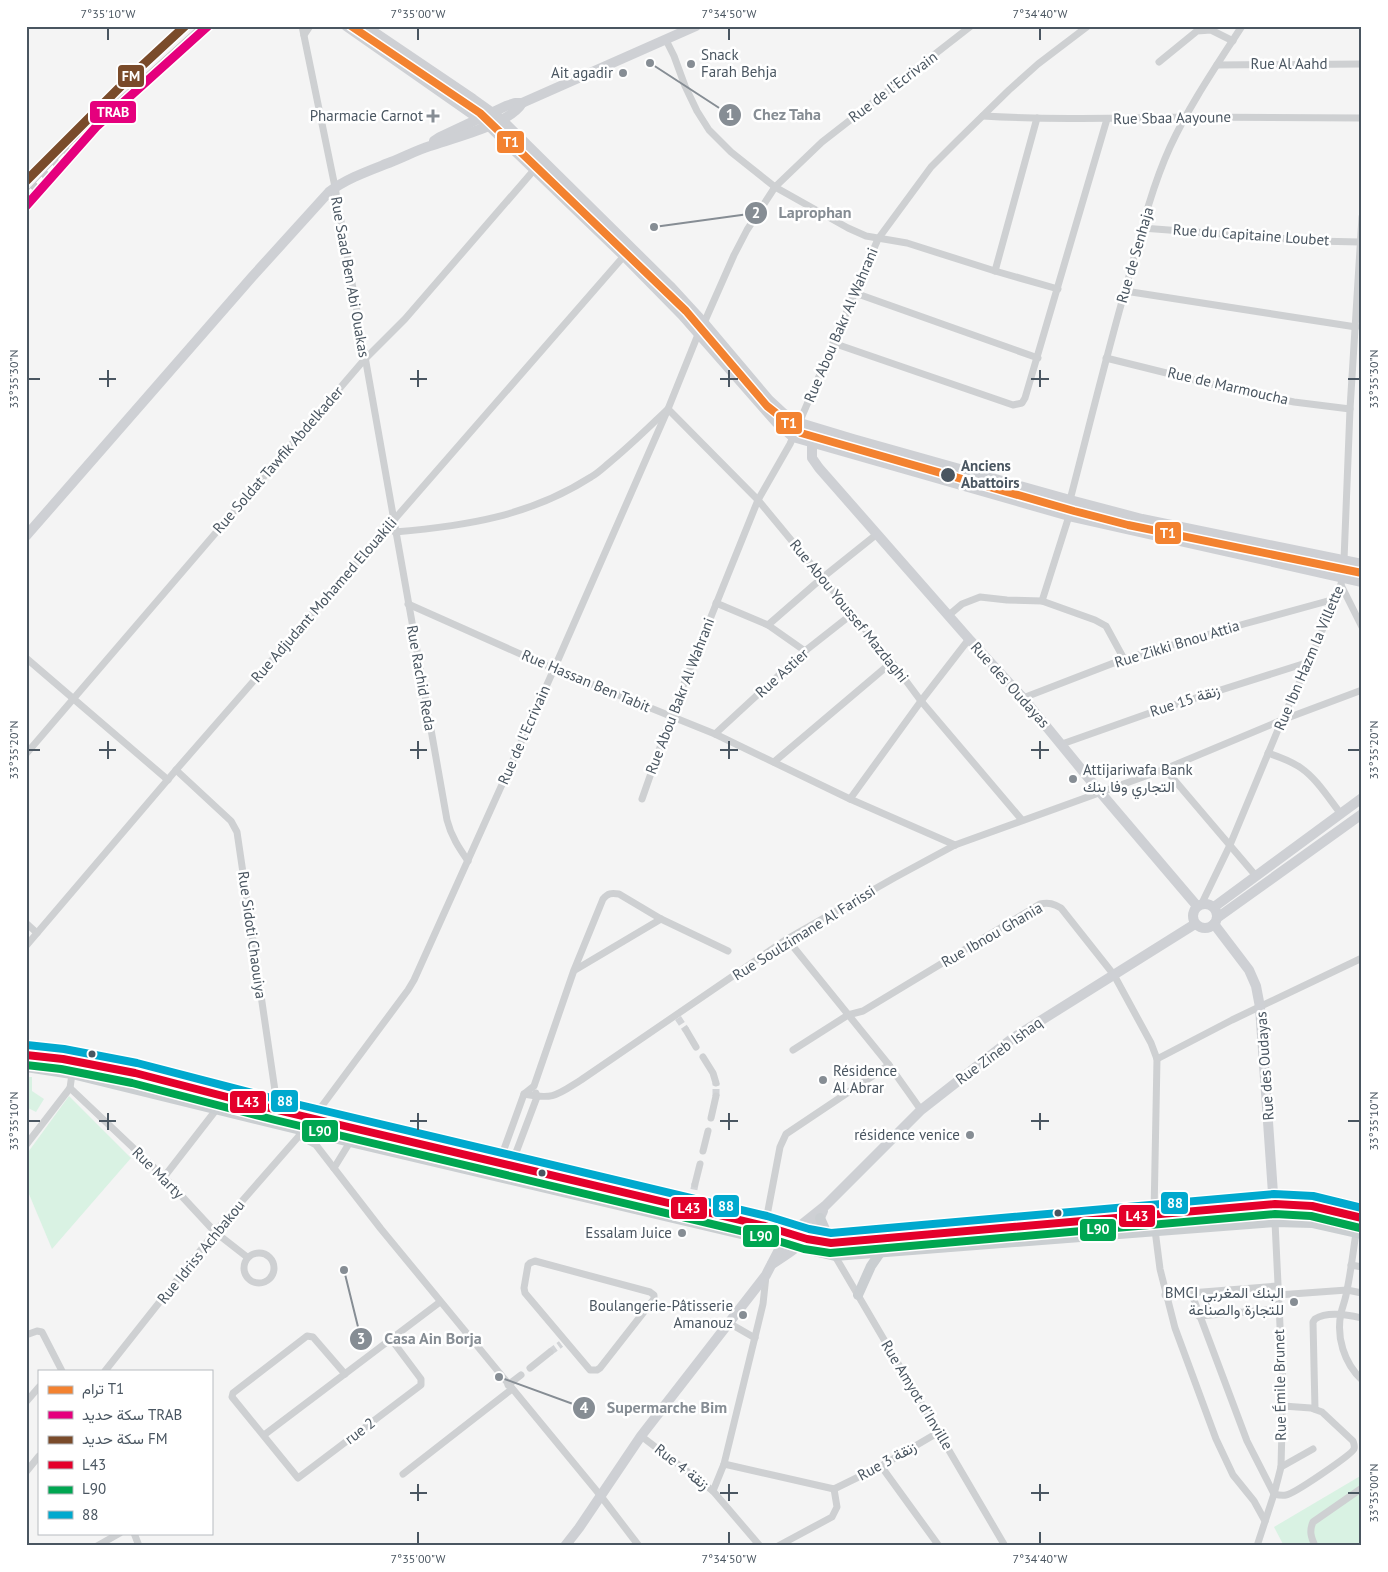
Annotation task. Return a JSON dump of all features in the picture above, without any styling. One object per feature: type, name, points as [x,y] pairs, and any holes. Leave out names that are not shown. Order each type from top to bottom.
[{"type":"main road","points":[[26,1055],[88,1062],[278,1111],[499,1163],[691,1204],[807,1239],[830,1243],[1275,1204],[1312,1206],[1362,1218]]},
{"type":"main road","points":[[26,1067],[72,1074],[281,1125],[301,1133],[350,1142],[835,1256],[1275,1222],[1313,1223],[1359,1234]]},
{"type":"main road","points":[[820,1218],[830,1243]]},
{"type":"main road","points":[[858,1295],[868,1272],[880,1253]]},
{"type":"street","name":"Rue Saad Ben Abi Ouakas","points":[[302,26],[335,187],[393,520]]},
{"type":"street","points":[[304,35],[310,26]]},
{"type":"street","points":[[346,26],[489,126],[702,328],[782,413],[800,423],[1142,519],[1362,564]]},
{"type":"street","points":[[366,26],[501,119],[670,286],[776,422],[794,437],[1068,516],[1342,581],[1362,582]]},
{"type":"street","points":[[430,146],[440,137],[492,112],[510,104],[522,104],[696,26]]},
{"type":"street","name":"Rue de l'Ecrivain","points":[[313,1118],[408,990],[554,669],[734,255],[747,230],[775,187],[800,162],[828,137],[971,26]]},
{"type":"street","name":"Rue Abou Bakr Al Wahrani","points":[[642,799],[671,716],[758,500],[794,437],[878,239],[932,167],[1038,64],[1088,26]]},
{"type":"street","name":"Rue de Senhaja","points":[[1070,500],[1106,358],[1142,228],[1164,164],[1186,117],[1242,26]]},
{"type":"street","points":[[1159,62],[1197,31],[1211,30],[1233,41]]},
{"type":"street","points":[[666,40],[685,86],[709,130],[731,152],[775,187],[866,236],[907,243],[1058,289]]},
{"type":"street","name":"Rue Al Aahd","points":[[1217,65],[1362,64]]},
{"type":"street","points":[[26,536],[252,277],[320,201],[335,187],[430,146],[489,126],[517,110],[522,104]]},
{"type":"street","name":"Rue Sbaa Aayoune","points":[[983,116],[1106,119],[1186,117],[1362,118]]},
{"type":"street","points":[[995,271],[1037,118]]},
{"type":"street","points":[[833,343],[1013,405],[1022,403],[1038,358],[1106,119]]},
{"type":"street","name":"Rue Soldat Tawfik Abdelkader","points":[[26,754],[364,360],[405,319],[534,170]]},
{"type":"street","name":"Rue Ibn Hazm la Villette","points":[[1199,905],[1230,845],[1342,581],[1350,408],[1360,292],[1362,217]]},
{"type":"street","name":"Rue du Capitaine Loubet","points":[[1142,228],[1315,241],[1360,242]]},
{"type":"street","name":"Rue Adjudant Mohamed Elouakili","points":[[26,946],[176,770],[624,256]]},
{"type":"street","points":[[1125,292],[1356,327]]},
{"type":"street","points":[[855,294],[1038,358]]},
{"type":"street","name":"Rue de Marmoucha","points":[[1106,358],[1249,393],[1294,402],[1350,408]]},
{"type":"street","points":[[395,532],[442,528],[478,522],[515,513],[557,496],[592,477],[668,409]]},
{"type":"street","name":"Rue Abou Youssef Mazdaghi","points":[[668,409],[758,500],[892,662],[921,701],[1022,820]]},
{"type":"street","name":"Rue des Oudayas","points":[[817,443],[812,458],[818,468],[1023,698],[1100,792],[1199,905]]},
{"type":"street","points":[[1042,601],[1068,516]]},
{"type":"street","name":"Rue Rachid Reda","points":[[393,520],[447,820],[450,832],[468,861]]},
{"type":"street","points":[[768,625],[877,534]]},
{"type":"street","points":[[1342,581],[1362,627]]},
{"type":"street","points":[[949,615],[962,604],[980,597],[1042,601],[1095,620],[1106,626],[1124,659]]},
{"type":"street","name":"Rue Zikki Bnou Attia","points":[[1023,698],[1124,659],[1335,600]]},
{"type":"street","points":[[716,602],[768,625],[805,651]]},
{"type":"street","name":"Rue Hassan Ben Tabit","points":[[408,604],[554,669],[715,734],[850,799],[955,844]]},
{"type":"street","name":"Rue Astier","points":[[715,734],[805,651],[852,614]]},
{"type":"street","points":[[850,799],[921,701],[969,639]]},
{"type":"street","points":[[26,658],[168,780]]},
{"type":"street","points":[[774,762],[892,662]]},
{"type":"street","name":"Rue 15 زنقة","points":[[1062,744],[1161,709],[1309,662]]},
{"type":"street","name":"Rue Soulzimane Al Farissi","points":[[524,1094],[548,1098],[557,1095],[677,1017],[787,940],[955,844],[1165,769],[1282,720],[1362,690]]},
{"type":"street","points":[[1268,753],[1287,760],[1302,769],[1312,778],[1341,814]]},
{"type":"street","points":[[1165,769],[1256,876]]},
{"type":"street","name":"Rue Sidoti Chaouiya","points":[[176,770],[231,821],[237,832],[281,1125]]},
{"type":"street","points":[[1215,916],[1209,904],[1199,905],[1194,909],[1192,917],[1195,924],[1199,927],[1207,928],[1215,916],[1256,876],[1362,798]]},
{"type":"street","points":[[1215,916],[1362,814]]},
{"type":"street","points":[[495,1177],[524,1094],[534,1086],[574,970],[603,899],[607,894],[619,894],[661,919],[728,951]]},
{"type":"street","name":"Rue Ibnou Ghania","points":[[793,1050],[848,1015],[863,1011],[1033,908],[1045,903],[1055,904],[1061,908],[1114,975],[1151,1043],[1157,1059]]},
{"type":"street","name":"Rue des Oudayas","points":[[1215,916],[1249,970],[1256,986],[1260,1007],[1275,1222]]},
{"type":"street","points":[[574,970],[661,919]]},
{"type":"street","points":[[26,923],[37,933]]},
{"type":"street","name":"Rue Zineb Ishaq","points":[[565,1546],[641,1436],[766,1275],[782,1244],[790,1234],[825,1206],[921,1110],[1013,1038],[1195,924]]},
{"type":"street","points":[[787,940],[889,1065],[921,1110]]},
{"type":"street","points":[[1154,1214],[1157,1059],[1232,1020],[1362,958]]},
{"type":"street","points":[[686,1030],[696,1047]]},
{"type":"street","points":[[703,1057],[713,1073],[716,1084]]},
{"type":"street","points":[[765,1226],[780,1146],[786,1134],[889,1065]]},
{"type":"street","points":[[26,1145],[70,1088],[72,1074]]},
{"type":"street","points":[[506,1179],[537,1097],[534,1086]]},
{"type":"street","name":"Rue Marty","points":[[70,1088],[164,1177],[215,1232],[248,1257]]},
{"type":"street","points":[[711,1118],[716,1096]]},
{"type":"street","points":[[164,1177],[216,1110]]},
{"type":"street","name":"Rue Idriss Achbakou","points":[[106,1370],[215,1232],[313,1118]]},
{"type":"street","points":[[703,1151],[708,1131]]},
{"type":"street","points":[[301,1133],[316,1146],[334,1168],[440,1302],[600,1495],[638,1546]]},
{"type":"street","points":[[334,1168],[350,1142]]},
{"type":"street","points":[[695,1184],[700,1164]]},
{"type":"street","name":"Rue Zineb Ishaq","points":[[772,1264],[807,1239],[825,1206]]},
{"type":"street","name":"Rue Émile Brunet","points":[[1257,1546],[1274,1494],[1280,1467],[1283,1406],[1275,1222]]},
{"type":"street","points":[[1155,1230],[1165,1294],[1175,1328],[1216,1438],[1233,1475],[1254,1502],[1265,1521]]},
{"type":"street","points":[[1359,1234],[1340,1315],[1340,1333],[1346,1359],[1352,1370],[1362,1380]]},
{"type":"street","name":"Rue Amyot d'Inville","points":[[830,1243],[835,1256],[1005,1546]]},
{"type":"street","points":[[258,1252],[268,1256],[274,1265],[272,1276],[263,1283],[257,1284],[252,1282],[244,1273],[243,1268],[248,1257],[258,1252]]},
{"type":"street","points":[[535,1261],[650,1292],[654,1295],[653,1300],[597,1370],[587,1368],[563,1342],[525,1293],[527,1272],[531,1262],[535,1261]]},
{"type":"street","points":[[1351,1265],[1362,1267]]},
{"type":"street","points":[[713,1491],[724,1464],[755,1338],[763,1304],[766,1275]]},
{"type":"street","points":[[1165,1294],[1277,1286]]},
{"type":"street","points":[[1278,1294],[1347,1290],[1362,1293]]},
{"type":"street","points":[[1191,1292],[1247,1441],[1274,1494],[1286,1495],[1295,1492],[1353,1451],[1354,1448],[1353,1441],[1322,1412],[1315,1409],[1283,1406]]},
{"type":"street","points":[[345,1374],[313,1337],[307,1336],[232,1395],[264,1436],[440,1302]]},
{"type":"street","points":[[1199,1316],[1279,1309]]},
{"type":"street","points":[[1315,1409],[1315,1319],[1318,1317],[1340,1315],[1362,1318]]},
{"type":"street","points":[[729,1323],[755,1338]]},
{"type":"street","points":[[26,1336],[40,1330],[62,1370]]},
{"type":"street","name":"rue 2","points":[[264,1436],[297,1478],[307,1472],[421,1384],[422,1379],[391,1339]]},
{"type":"street","points":[[530,1368],[550,1352]]},
{"type":"street","points":[[54,1370],[59,1363]]},
{"type":"street","points":[[403,1474],[510,1387],[521,1375]]},
{"type":"street","points":[[26,1402],[38,1388]]},
{"type":"street","name":"Rue 3 زنقة","points":[[834,1489],[881,1466],[939,1432]]},
{"type":"street","name":"Rue 4 زنقة","points":[[641,1436],[713,1491],[760,1546]]},
{"type":"street","points":[[1280,1467],[1313,1449]]},
{"type":"street","points":[[26,1472],[38,1457]]},
{"type":"street","points":[[724,1464],[834,1489],[837,1507],[832,1517],[778,1546]]},
{"type":"street","points":[[881,1466],[939,1546]]},
{"type":"street","points":[[1315,1546],[1310,1535],[1312,1522],[1362,1488]]},
{"type":"street","points":[[96,1546],[118,1534]]},
{"type":"street","points":[[134,1534],[139,1546]]},
{"type":"green space","points":[[26,1077],[32,1077],[32,1091],[44,1099],[36,1112],[26,1107]]},
{"type":"green space","points":[[69,1096],[131,1158],[52,1249],[26,1187],[26,1155]]},
{"type":"green space","points":[[1362,1475],[1362,1546],[1284,1546],[1274,1527]]},
{"type":"tunnel","points":[[678,1018],[686,1030]]},
{"type":"tunnel","points":[[716,1083],[716,1096]]},
{"type":"tunnel","points":[[692,1200],[695,1184]]},
{"type":"tunnel","points":[[550,1352],[561,1344]]},
{"type":"railway","points":[[26,195],[93,124],[201,26]]},
{"type":"tram line","name":"T1","points":[[351,26],[480,113],[686,311],[767,406],[801,433],[1128,525],[1362,573]]},
{"type":"rail line","name":"FM","points":[[26,181],[132,75],[185,26]]},
{"type":"rail line","name":"TRAB","points":[[26,206],[96,127],[208,26]]},
{"type":"transit line","name":"88","points":[[27,1045],[64,1049],[137,1063],[279,1100],[767,1216],[809,1229],[831,1233],[1274,1194],[1313,1196],[1362,1208]]},
{"type":"transit line","name":"L43","points":[[26,1055],[63,1059],[135,1073],[277,1110],[765,1226],[807,1239],[831,1243],[1275,1204],[1312,1206],[1362,1218]]},
{"type":"transit line","name":"L90","points":[[26,1065],[61,1069],[132,1083],[275,1120],[762,1236],[804,1249],[830,1253],[1275,1214],[1311,1216],[1360,1228]]},
{"type":"place","name":"Chez Taha","points":[[650,63]]},
{"type":"place","name":"Snack Farah Behja","points":[[691,64]]},
{"type":"place","name":"Ait agadir","points":[[623,73]]},
{"type":"place","name":"Pharmacie Carnot","points":[[433,116]]},
{"type":"place","name":"Laprophan","points":[[654,227]]},
{"type":"place","name":"Anciens Abattoirs","points":[[948,475]]},
{"type":"place","name":"Attijariwafa Bank التجاري وفا بنك","points":[[1073,779]]},
{"type":"place","name":"Résidence Al Abrar","points":[[823,1080]]},
{"type":"place","name":"résidence venice","points":[[970,1135]]},
{"type":"place","name":"Essalam Juice","points":[[682,1233]]},
{"type":"place","name":"Casa Ain Borja","points":[[344,1270]]},
{"type":"place","name":"BMCI البنك المغربي للتجارة والصناعة","points":[[1294,1302]]},
{"type":"place","name":"Boulangerie-Pâtisserie Amanouz","points":[[743,1315]]},
{"type":"place","name":"Supermarche Bim","points":[[499,1377]]}]
